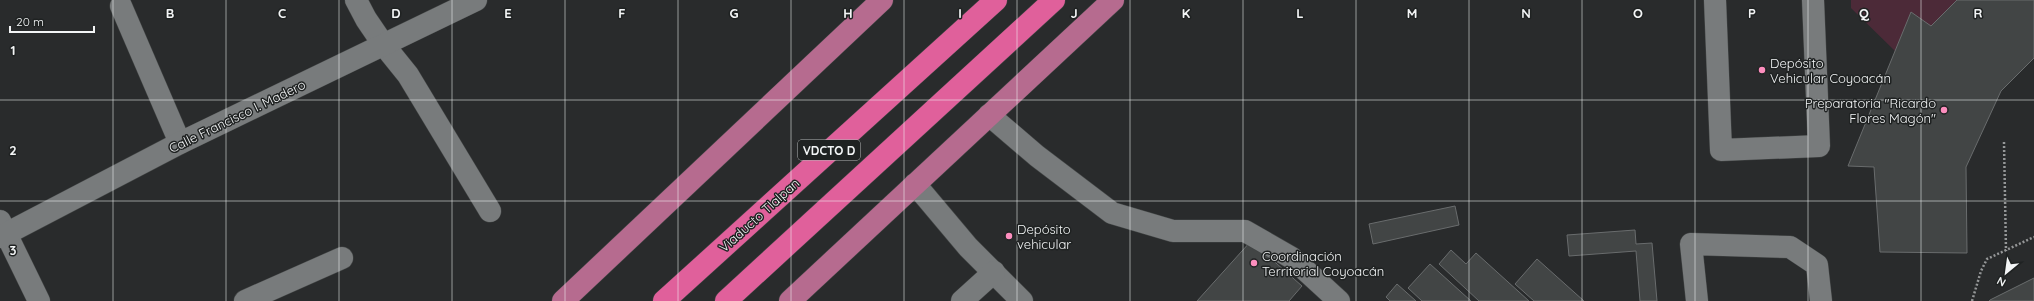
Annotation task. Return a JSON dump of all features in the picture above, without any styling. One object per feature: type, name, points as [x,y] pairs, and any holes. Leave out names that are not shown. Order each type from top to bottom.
[{"type":"highway","name":"Viaducto Tlalpan","points":[[664,301],[996,0]]},
{"type":"highway","name":"VDCTO D","points":[[726,301],[1054,0]]},
{"type":"main road","points":[[563,301],[882,0]]},
{"type":"main road","points":[[790,301],[1113,0]]},
{"type":"street","points":[[356,0],[382,44],[408,74],[490,211]]},
{"type":"street","name":"Calle Francisco I. Madero","points":[[2,230],[382,44],[476,0]]},
{"type":"street","points":[[1715,0],[1721,150],[1819,146],[1813,0]]},
{"type":"street","points":[[121,6],[180,143]]},
{"type":"street","points":[[989,115],[1037,156],[1112,213],[1173,231],[1245,231],[1292,258],[1339,301]]},
{"type":"street","points":[[915,184],[968,248],[1022,301]]},
{"type":"street","points":[[2,230],[39,301]]},
{"type":"street","points":[[1697,301],[1691,244],[1790,247],[1818,265],[1821,301]]},
{"type":"street","points":[[245,301],[342,258]]},
{"type":"street","points":[[962,301],[994,272]]},
{"type":"path","points":[[2004,142],[2006,251]]},
{"type":"path","points":[[1972,301],[1981,271],[1987,259],[2034,237]]},
{"type":"shaded area","points":[[1851,0],[1957,0],[1931,26],[1895,51],[1851,8]]},
{"type":"building","points":[[1957,0],[2034,0],[2034,58],[2001,91],[1966,167],[1967,253],[1880,252],[1874,167],[1848,166],[1911,12],[1931,26]]},
{"type":"building","points":[[1455,206],[1459,225],[1373,244],[1369,224]]},
{"type":"building","points":[[1635,230],[1636,244],[1652,243],[1657,301],[1640,301],[1636,251],[1569,256],[1567,235]]},
{"type":"building","name":"Coordinación Territorial Coyoacán","points":[[1251,241],[1302,286],[1289,301],[1197,301]]},
{"type":"building","points":[[1451,250],[1466,264],[1476,253],[1529,301],[1479,301],[1439,264]]},
{"type":"building","points":[[1537,259],[1584,301],[1534,301],[1515,284]]},
{"type":"building","points":[[1430,264],[1471,301],[1422,301],[1408,288]]},
{"type":"building","points":[[2034,278],[2034,301],[1989,301],[1990,300]]},
{"type":"building","points":[[1397,284],[1416,301],[1390,301],[1386,297]]},
{"type":"place","name":"Depósito Vehicular Coyoacán","points":[[1762,70]]},
{"type":"place","name":"Preparatoria \"Ricardo Flores Magón\"","points":[[1944,110]]},
{"type":"place","name":"Depósito vehicular","points":[[1009,236]]},
{"type":"place","name":"Coordinación Territorial Coyoacán","points":[[1254,263]]}]
